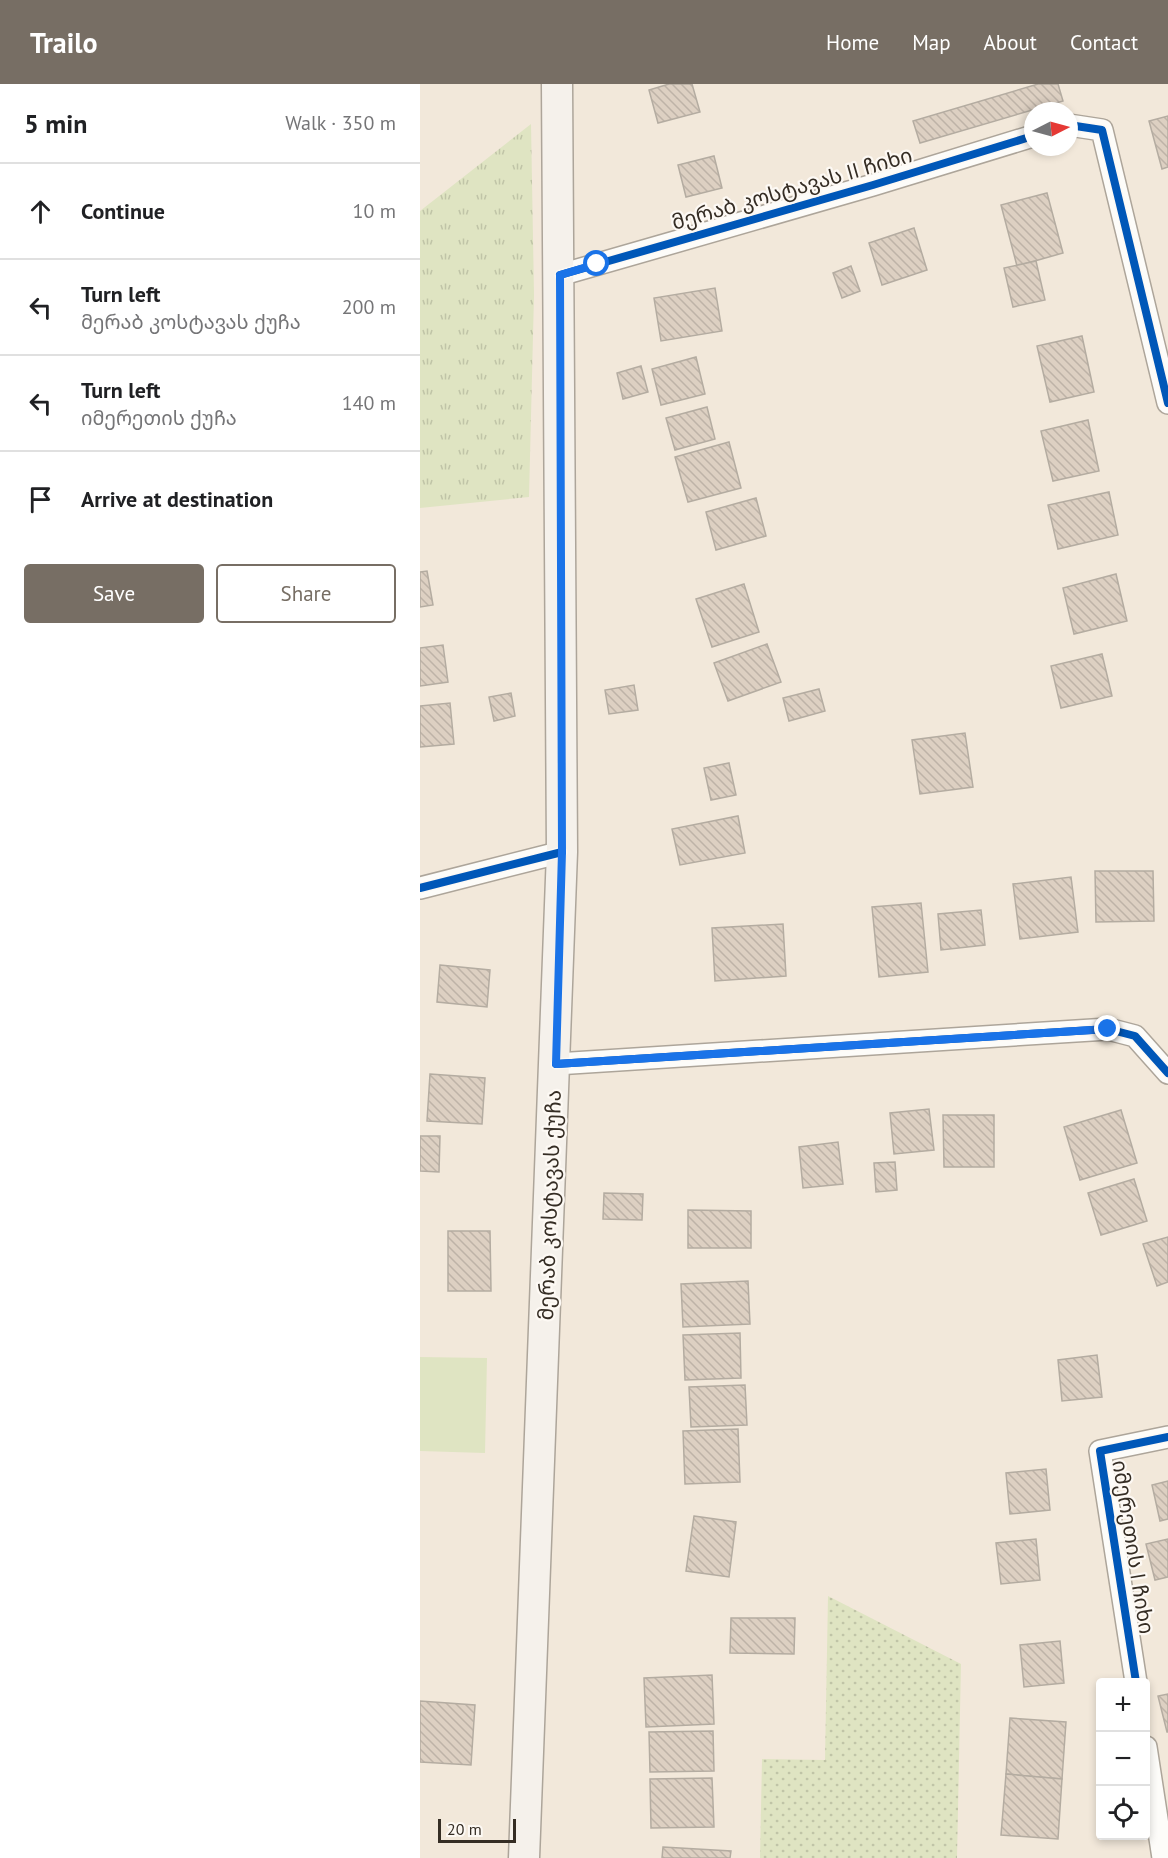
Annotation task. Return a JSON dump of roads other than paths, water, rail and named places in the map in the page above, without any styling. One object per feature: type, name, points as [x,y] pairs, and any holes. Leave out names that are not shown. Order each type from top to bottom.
[{"type":"main road","name":"მერაბ კოსტავას ქუჩა","points":[[524,1858],[556,1064],[562,852],[557,84]]},
{"type":"street","points":[[1078,126],[1102,130],[1168,403]]},
{"type":"street","name":"მერაბ კოსტავას II ჩიხი","points":[[560,275],[873,185],[1024,139]]},
{"type":"street","points":[[420,888],[562,852]]},
{"type":"street","points":[[556,1064],[1108,1029],[1135,1036],[1168,1073]]},
{"type":"street","name":"იმერეთის I ჩიხი","points":[[1135,1678],[1100,1450],[1168,1437]]},
{"type":"street","points":[[1150,1775],[1162,1858]]}]
